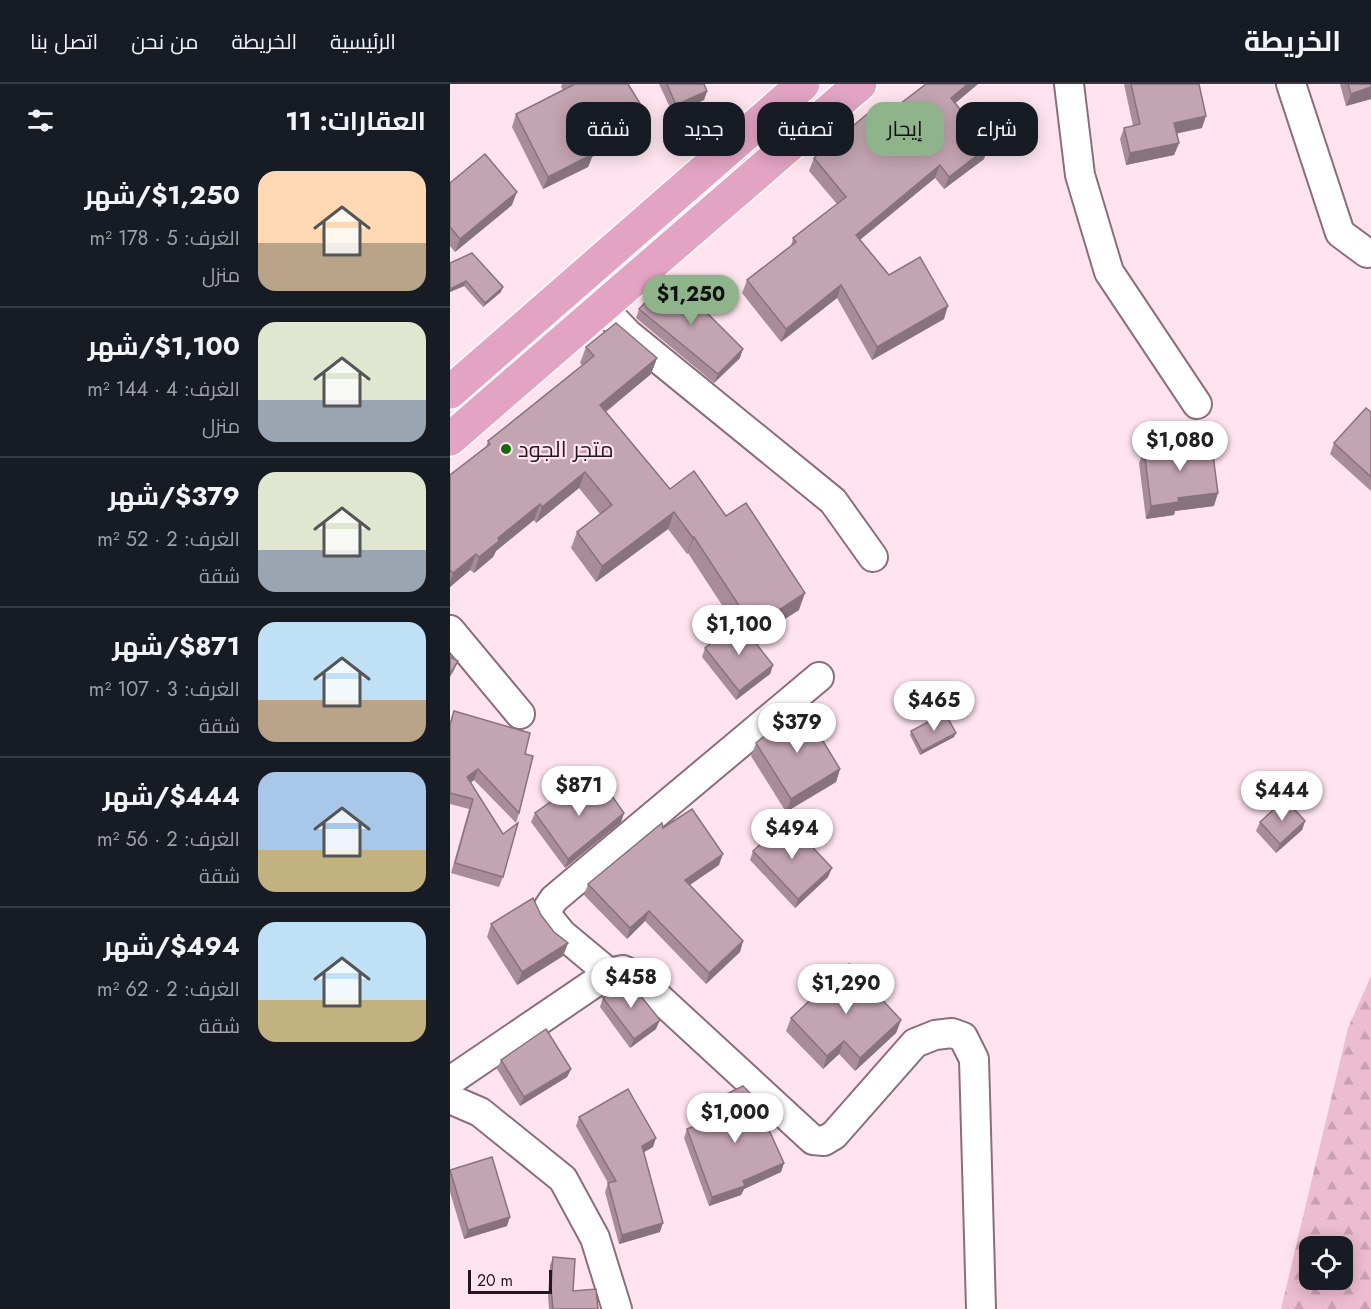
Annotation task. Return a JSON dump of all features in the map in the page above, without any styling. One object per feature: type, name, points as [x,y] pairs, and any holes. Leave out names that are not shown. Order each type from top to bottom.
[{"type":"main road","points":[[450,392],[803,84]]},
{"type":"main road","points":[[450,438],[860,84]]},
{"type":"street","points":[[1069,84],[1080,175],[1109,272],[1197,404]]},
{"type":"street","points":[[1291,84],[1340,233],[1367,253]]},
{"type":"street","points":[[602,307],[628,334],[833,501],[873,557]]},
{"type":"street","points":[[450,630],[520,714]]},
{"type":"street","points":[[609,973],[562,934],[549,918],[548,908],[554,899],[819,677]]},
{"type":"street","points":[[450,1081],[609,973],[623,970],[634,975],[813,1140],[824,1141],[834,1135],[915,1043],[935,1035],[952,1033],[963,1037],[974,1059],[981,1309]]},
{"type":"street","points":[[450,1099],[480,1112],[563,1179],[595,1238],[617,1309]]},
{"type":"green space","points":[[1371,976],[1371,1309],[1281,1309],[1348,1028]]},
{"type":"building","points":[[628,84],[639,102],[566,102],[566,156],[589,156],[548,177],[516,114],[573,85]]},
{"type":"building","points":[[667,84],[704,84],[707,91],[683,102],[675,102]]},
{"type":"building","points":[[926,84],[968,84],[951,98],[956,104],[956,156],[976,156],[949,177],[940,165],[856,235],[889,275],[920,257],[948,306],[877,347],[841,285],[786,329],[747,280],[796,242],[793,238],[846,197],[814,158],[816,156],[854,156],[854,125],[866,115],[866,156],[944,156],[944,102],[902,102]]},
{"type":"building","points":[[1131,84],[1199,84],[1206,116],[1174,123],[1179,143],[1130,153],[1124,128],[1140,124]]},
{"type":"building","points":[[1348,84],[1371,84],[1371,87],[1351,94]]},
{"type":"building","points":[[485,154],[517,192],[460,239],[450,227],[450,183]]},
{"type":"building","points":[[472,253],[503,287],[485,303],[466,281],[450,289],[450,263]]},
{"type":"building","points":[[671,277],[743,349],[718,374],[639,309]]},
{"type":"building","points":[[616,323],[657,358],[600,405],[670,489],[694,471],[726,516],[746,503],[805,593],[753,627],[694,537],[674,512],[602,566],[577,532],[612,505],[585,472],[542,507],[540,504],[498,538],[499,541],[479,557],[476,554],[453,573],[450,572],[450,475],[490,444],[488,441],[594,356],[586,347]]},
{"type":"building","points":[[1366,408],[1371,412],[1371,477],[1334,443]]},
{"type":"building","points":[[1211,440],[1218,493],[1178,498],[1179,502],[1151,506],[1144,450]]},
{"type":"building","points":[[739,622],[773,665],[739,691],[705,648]]},
{"type":"building","points":[[450,657],[458,661],[450,674]]},
{"type":"building","points":[[801,705],[840,769],[791,799],[756,743]]},
{"type":"building","points":[[454,711],[530,733],[525,754],[533,756],[519,813],[478,769],[467,777],[503,834],[518,823],[503,877],[455,863],[473,799],[450,793],[450,725]]},
{"type":"building","points":[[945,713],[956,733],[922,751],[911,731]]},
{"type":"building","points":[[577,783],[586,795],[603,783],[624,813],[568,859],[535,813]]},
{"type":"building","points":[[1285,799],[1305,821],[1280,844],[1260,822]]},
{"type":"building","points":[[692,809],[723,854],[685,880],[743,941],[709,973],[649,911],[630,928],[588,884],[662,823],[663,828]]},
{"type":"building","points":[[787,820],[832,868],[798,899],[753,851]]},
{"type":"building","points":[[533,898],[541,915],[554,932],[568,943],[522,972],[491,924]]},
{"type":"building","points":[[849,964],[901,1020],[860,1058],[844,1041],[827,1056],[791,1018]]},
{"type":"building","points":[[628,980],[660,1020],[634,1039],[603,998]]},
{"type":"building","points":[[546,1029],[571,1069],[524,1097],[501,1060]]},
{"type":"building","points":[[743,1086],[754,1097],[784,1163],[743,1181],[745,1186],[712,1197],[687,1129],[729,1113],[722,1096]]},
{"type":"building","points":[[628,1089],[656,1138],[642,1146],[663,1223],[622,1235],[608,1183],[616,1181],[579,1117]]},
{"type":"building","points":[[492,1157],[510,1217],[468,1230],[450,1170]]},
{"type":"building","points":[[553,1257],[575,1259],[573,1291],[596,1289],[598,1309],[553,1309],[551,1288]]},
{"type":"place","name":"متجر الجود","points":[[506,449]]}]
